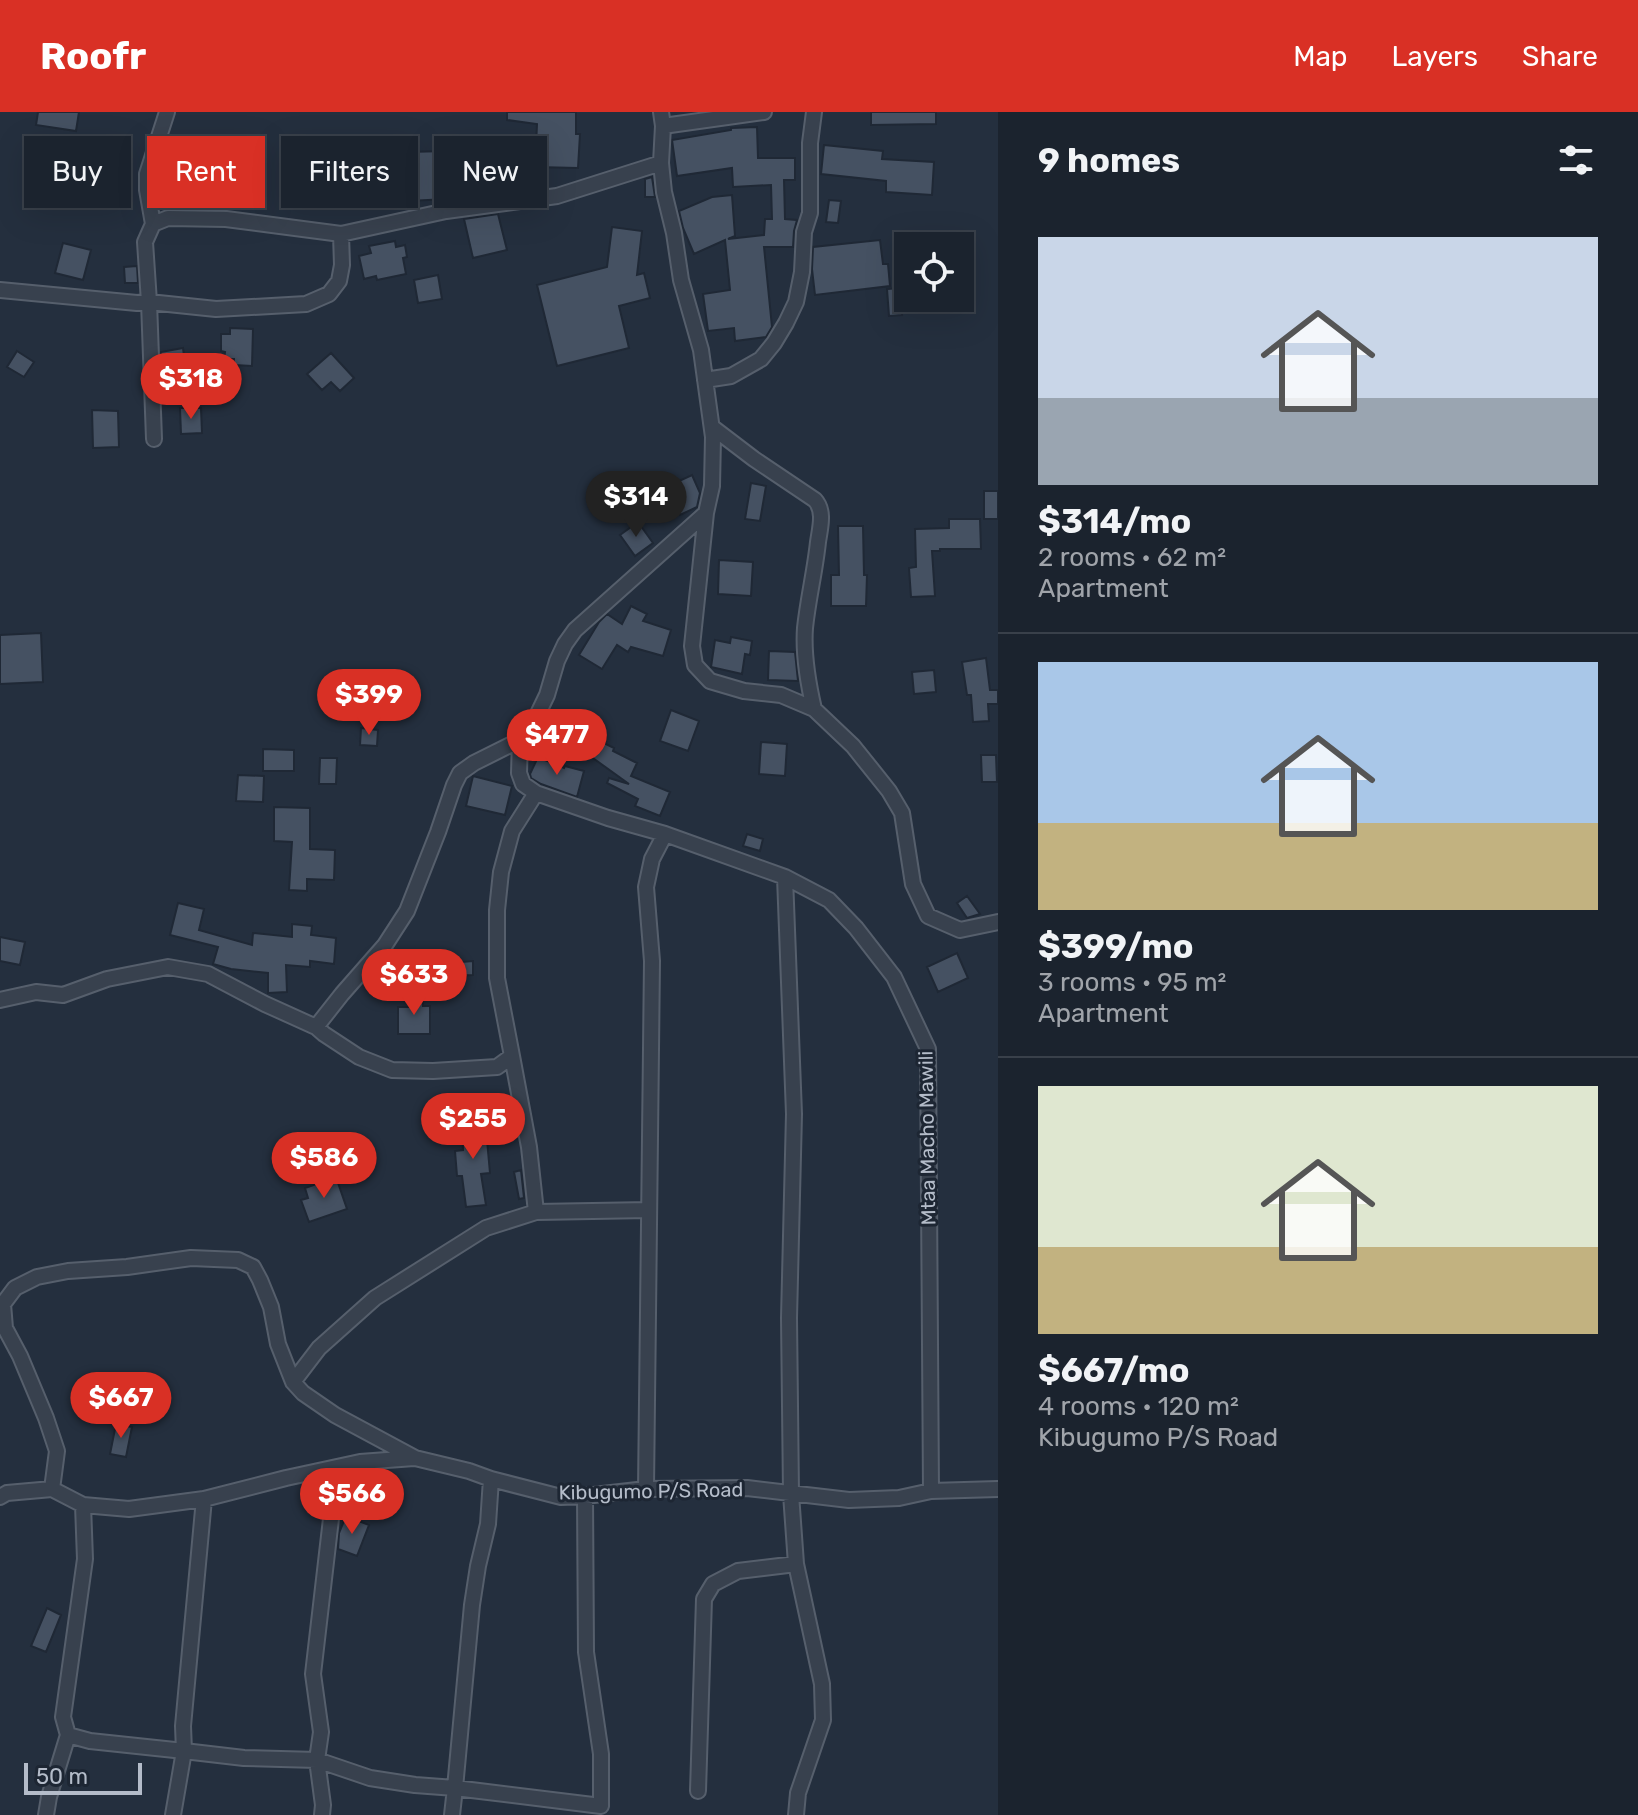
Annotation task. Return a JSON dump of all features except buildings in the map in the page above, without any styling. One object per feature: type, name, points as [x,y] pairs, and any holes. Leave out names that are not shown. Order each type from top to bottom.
[{"type":"street","points":[[154,439],[145,242],[153,224],[147,174],[167,112]]},
{"type":"street","points":[[764,112],[662,119],[664,192],[681,280],[696,329],[712,427],[713,473],[692,646],[695,665],[710,681],[744,691],[781,695],[814,709],[853,746],[889,791],[902,813],[913,884],[928,916],[960,930],[998,922]]},
{"type":"street","points":[[705,380],[731,376],[761,359],[780,333],[796,302],[802,272],[804,232],[810,213],[810,143],[814,112]]},
{"type":"street","points":[[153,224],[168,218],[226,219],[341,234],[446,211],[557,196],[661,163]]},
{"type":"street","points":[[0,290],[216,309],[306,304],[329,294],[339,281],[341,234]]},
{"type":"street","points":[[712,427],[820,505],[805,631],[807,681],[814,709]]},
{"type":"street","points":[[316,1027],[385,945],[407,911],[460,773],[520,740],[534,722],[547,695],[557,661],[575,630],[706,513]]},
{"type":"street","points":[[520,740],[519,773],[523,784],[536,793],[512,831],[501,872],[497,910],[497,978],[529,1147],[536,1212]]},
{"type":"street","name":"Mtaa Macho Mawili","points":[[536,793],[785,877],[829,900],[856,928],[894,977],[928,1049],[931,1491]]},
{"type":"street","points":[[646,1489],[652,961],[646,887],[652,859],[665,834]]},
{"type":"street","points":[[785,877],[794,1114],[789,1333],[791,1494],[796,1564],[822,1684],[823,1720],[798,1793],[796,1815]]},
{"type":"street","points":[[0,1000],[36,992],[63,995],[107,979],[168,967],[208,974],[316,1027],[359,1057],[392,1070],[497,1067],[512,1056]]},
{"type":"street","points":[[293,1382],[319,1348],[375,1298],[486,1228],[536,1212],[649,1210]]},
{"type":"street","name":"Kibugumo P/S Road","points":[[52,1489],[57,1451],[20,1356],[5,1328],[3,1304],[15,1288],[37,1277],[191,1258],[238,1260],[253,1267],[271,1307],[278,1344],[293,1382],[303,1393],[335,1415],[415,1458],[561,1497],[646,1489],[747,1488],[849,1500],[899,1498],[931,1491],[998,1489]]},
{"type":"street","points":[[0,1497],[7,1493],[52,1489],[83,1505],[129,1509],[204,1499],[360,1462],[415,1458]]},
{"type":"street","points":[[322,1815],[317,1760],[321,1732],[313,1674],[337,1467]]},
{"type":"street","points":[[452,1815],[472,1605],[488,1524],[491,1479]]},
{"type":"street","points":[[68,1735],[90,1741],[244,1758],[317,1760],[370,1778],[601,1810],[601,1754],[586,1652],[585,1496]]},
{"type":"street","points":[[173,1815],[184,1751],[183,1726],[204,1499]]},
{"type":"street","points":[[46,1815],[68,1735],[63,1717],[85,1559],[83,1505]]},
{"type":"street","points":[[698,1791],[704,1599],[713,1584],[738,1571],[796,1564]]}]
